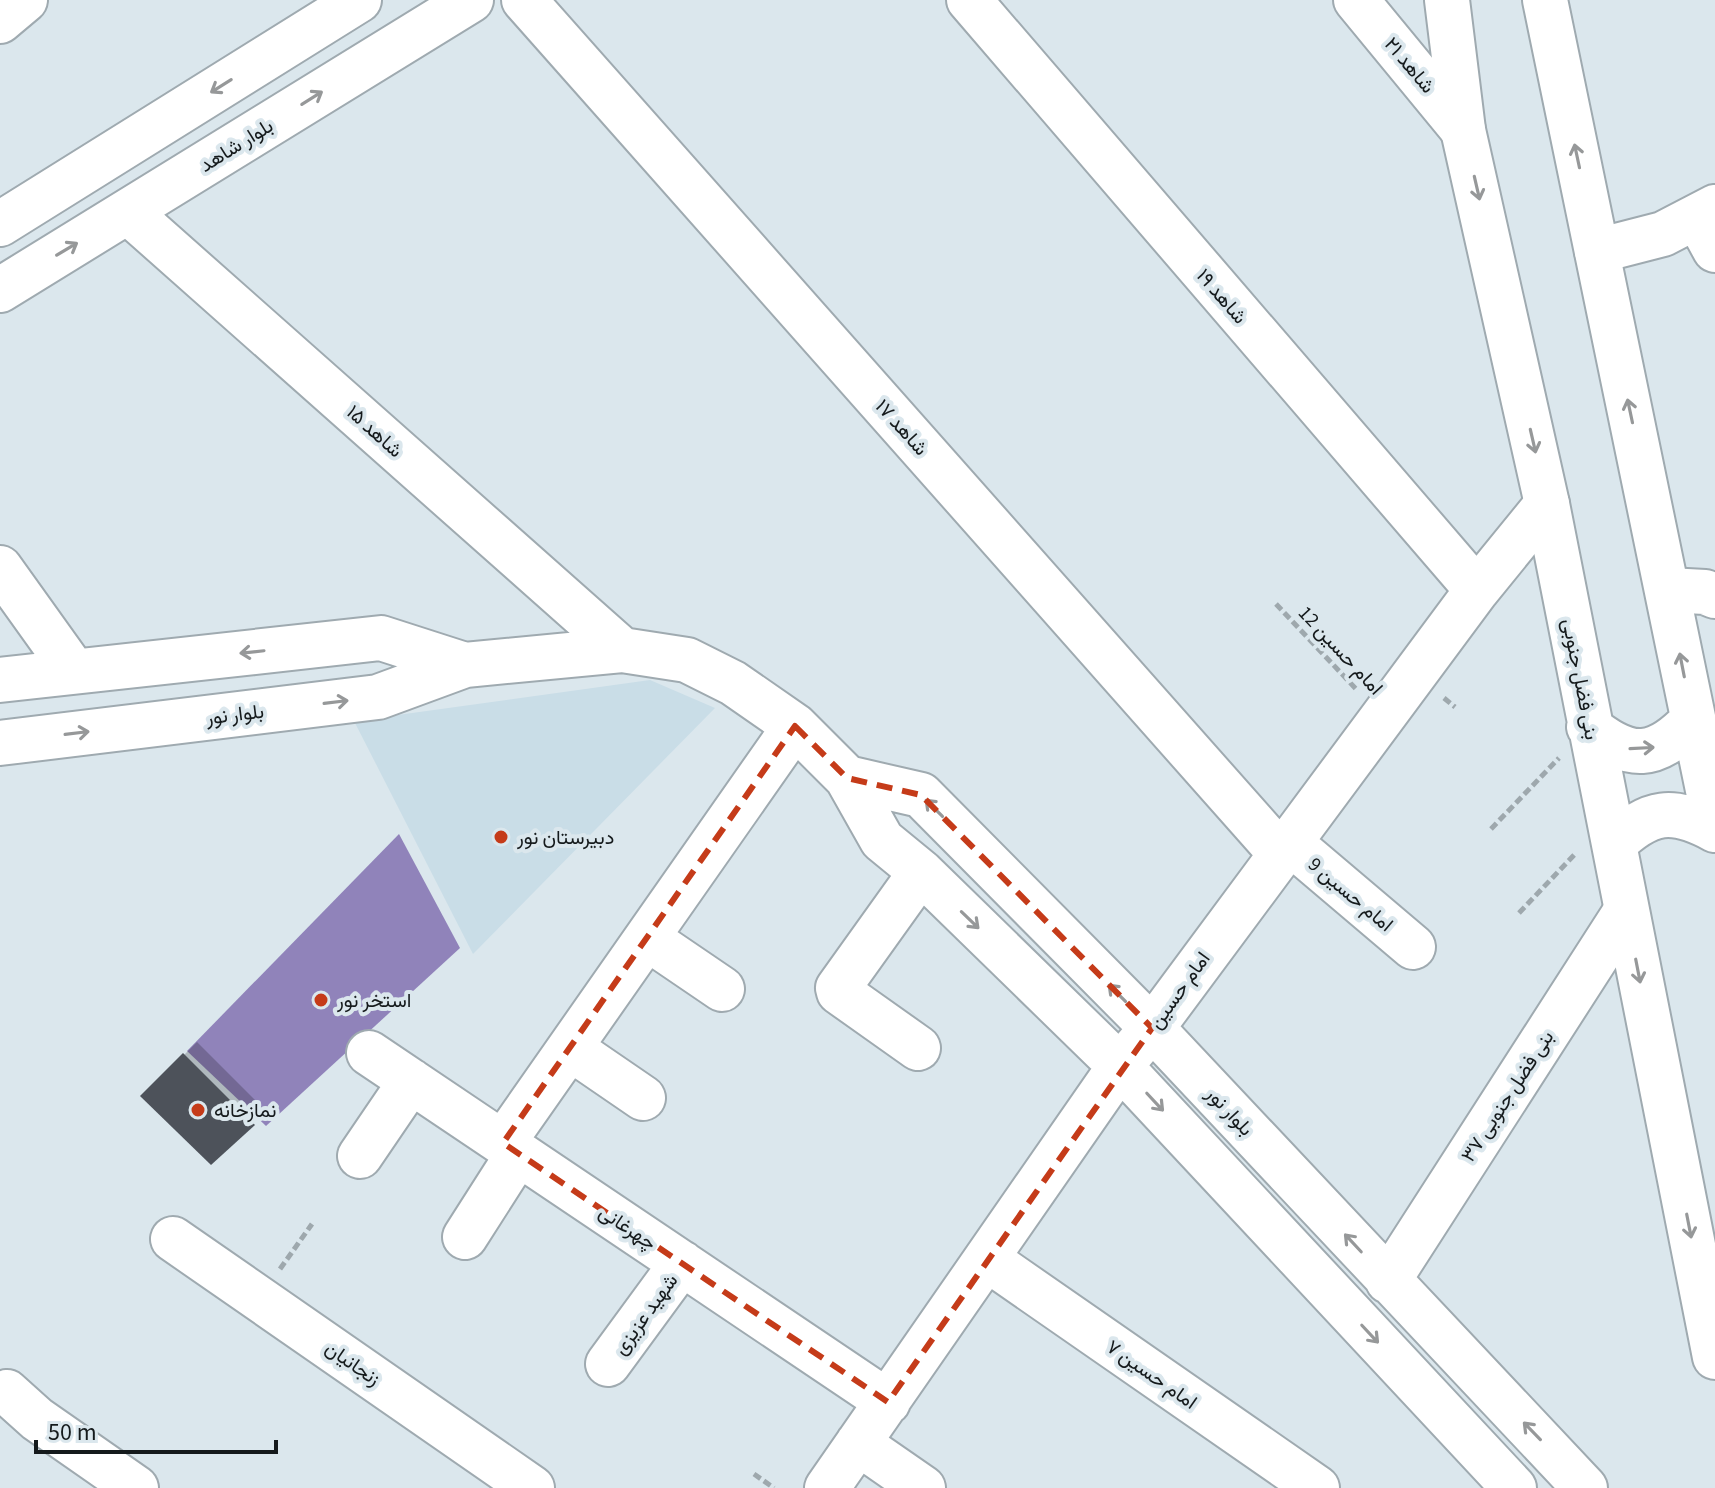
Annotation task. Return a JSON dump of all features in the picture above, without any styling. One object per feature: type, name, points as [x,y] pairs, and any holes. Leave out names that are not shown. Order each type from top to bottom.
[{"type":"street","points":[[0,21],[25,0]]},
{"type":"street","points":[[0,224],[359,0]]},
{"type":"street","name":"بلوار شاهد","points":[[0,290],[471,0]]},
{"type":"street","name":"شاهد ۱۷","points":[[524,0],[1284,847]]},
{"type":"street","name":"شاهد ۱۹","points":[[969,0],[1477,590]]},
{"type":"street","name":"شاهد ۲۱","points":[[1356,0],[1463,130]]},
{"type":"street","name":"بنی فضل جنوبی","points":[[1447,0],[1463,130],[1547,504],[1715,1357]]},
{"type":"street","points":[[1545,0],[1715,827]]},
{"type":"street","name":"شاهد ۱۵","points":[[128,212],[622,650]]},
{"type":"street","points":[[1597,251],[1709,225]]},
{"type":"street","name":"امام حسین","points":[[827,1488],[1120,1066],[1152,1028],[1477,590],[1547,504]]},
{"type":"street","points":[[0,568],[73,670]]},
{"type":"street","points":[[1668,590],[1705,592],[1715,596]]},
{"type":"street","name":"بلوار نور","points":[[0,680],[381,638],[465,665]]},
{"type":"street","name":"بلوار نور","points":[[0,743],[378,697],[465,665],[622,650],[687,660],[733,683],[795,726],[847,778],[882,840],[921,872],[1120,1066],[1498,1482]]},
{"type":"street","points":[[1589,727],[1613,746],[1643,752],[1671,742],[1692,721]]},
{"type":"street","points":[[465,1237],[510,1148],[570,1048],[795,726]]},
{"type":"street","name":"بلوار نور","points":[[847,778],[921,795],[1152,1028],[1585,1488]]},
{"type":"street","points":[[1612,831],[1663,815],[1691,817],[1715,827]]},
{"type":"street","name":"امام حسین 9","points":[[1284,847],[1413,947]]},
{"type":"street","points":[[918,1048],[839,992],[838,988],[921,872]]},
{"type":"street","name":"بنی فضل جنوبی ۳۷","points":[[1388,1281],[1626,911]]},
{"type":"street","points":[[647,938],[722,989]]},
{"type":"street","points":[[570,1048],[643,1098]]},
{"type":"street","name":"چهرغانی","points":[[369,1053],[888,1402]]},
{"type":"street","points":[[360,1156],[411,1081]]},
{"type":"street","name":"زنجانیان","points":[[173,1239],[532,1488]]},
{"type":"street","name":"امام حسین ۷","points":[[987,1259],[1317,1488]]},
{"type":"street","name":"شهید عزیزی","points":[[608,1364],[682,1263]]},
{"type":"street","points":[[6,1374],[37,1419],[136,1488]]},
{"type":"street","points":[[858,1443],[923,1488]]},
{"type":"path","name":"امام حسین 12","points":[[1276,604],[1382,717]]},
{"type":"path","points":[[1491,829],[1589,727]]},
{"type":"path","points":[[1519,913],[1612,831]]},
{"type":"path","points":[[259,1298],[312,1224]]},
{"type":"path","points":[[754,1474],[774,1488]]},
{"type":"highlighted area","points":[[795,726],[847,778],[921,795],[1152,1028],[888,1402],[503,1143]]},
{"type":"shaded area","name":"دبیرستان نور","points":[[650,680],[715,708],[473,954],[354,721]]},
{"type":"shaded area","name":"استخر نور","points":[[399,834],[460,948],[266,1126],[187,1051]]},
{"type":"building","name":"نمازخانه","points":[[183,1053],[255,1125],[211,1165],[140,1096]]},
{"type":"place","name":"دبیرستان نور","points":[[501,837]]},
{"type":"place","name":"استخر نور","points":[[321,1000]]},
{"type":"place","name":"نمازخانه","points":[[198,1110]]}]
